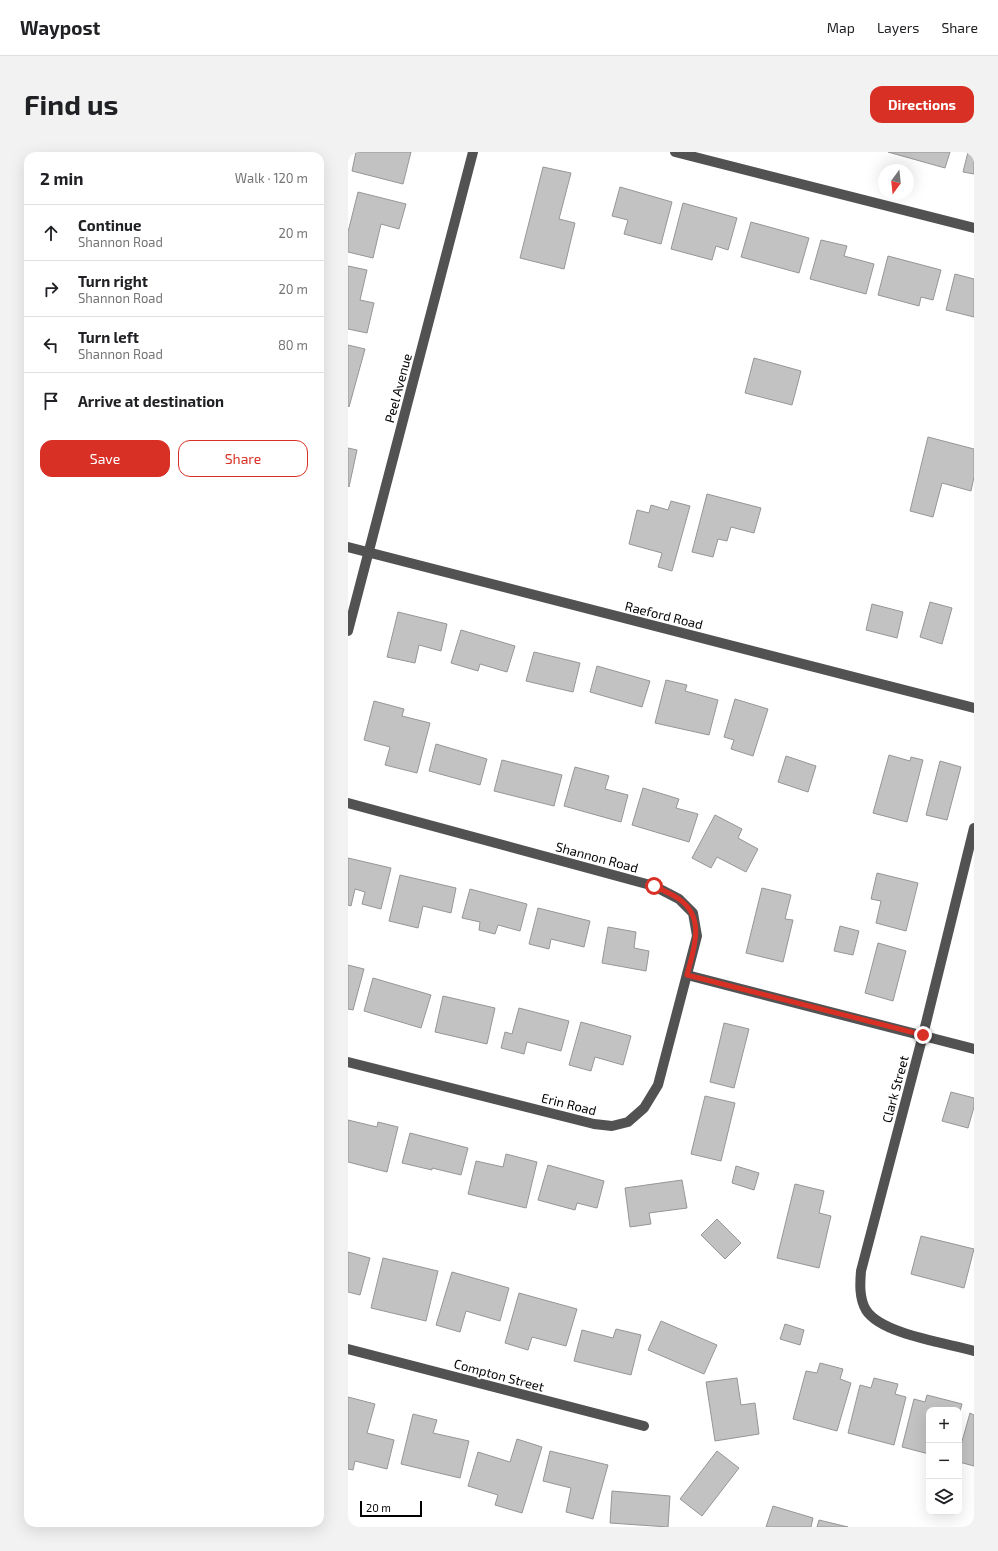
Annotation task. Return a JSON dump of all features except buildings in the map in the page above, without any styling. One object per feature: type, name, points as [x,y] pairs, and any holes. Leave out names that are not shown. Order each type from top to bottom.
[{"type":"street","name":"Peel Avenue","points":[[348,631],[473,152]]},
{"type":"street","points":[[676,152],[974,228]]},
{"type":"street","name":"Raeford Road","points":[[348,547],[974,708]]},
{"type":"street","name":"Shannon Road","points":[[348,804],[654,886],[679,899],[693,913],[697,936],[687,975]]},
{"type":"street","name":"Clark Street","points":[[974,828],[923,1035],[861,1271],[860,1289],[866,1309],[877,1321],[889,1329],[974,1351]]},
{"type":"street","points":[[687,975],[974,1049]]},
{"type":"street","name":"Erin Road","points":[[348,1062],[594,1124],[612,1126],[628,1122],[644,1108],[658,1085],[687,975]]},
{"type":"street","name":"Compton Street","points":[[348,1349],[644,1426]]},
{"type":"route","points":[[654,886],[679,899],[693,913],[697,936],[687,975],[923,1035]]}]
